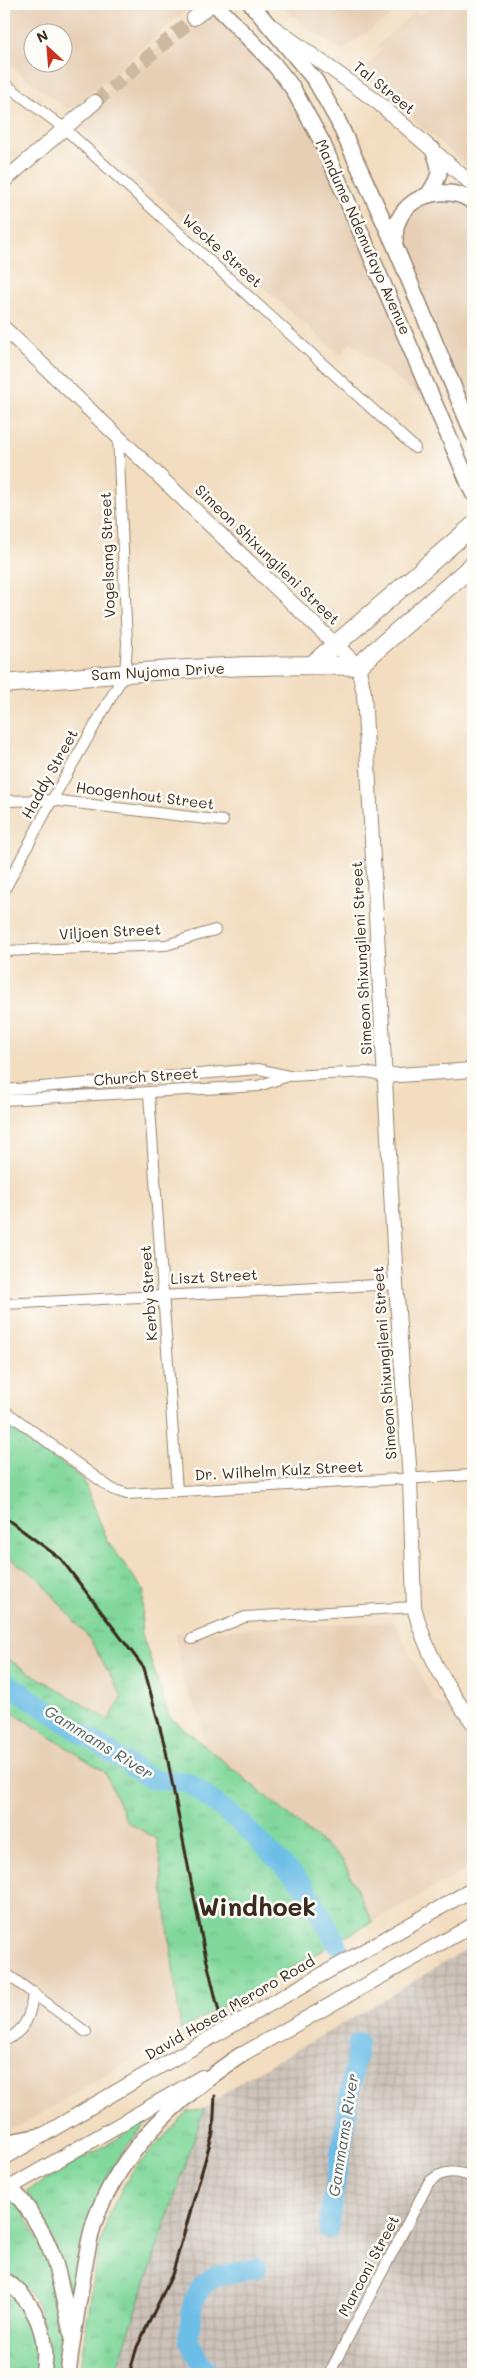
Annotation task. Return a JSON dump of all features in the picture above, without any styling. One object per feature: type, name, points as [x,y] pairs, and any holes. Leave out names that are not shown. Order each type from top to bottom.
[{"type":"highway","points":[[312,665],[335,643],[473,526]]},
{"type":"highway","points":[[358,666],[473,565]]},
{"type":"highway","name":"Sam Nujoma Drive","points":[[4,684],[125,673],[312,665],[358,666]]},
{"type":"main road","name":"Mandume Ndemufayo Avenue","points":[[214,4],[273,62],[292,87],[322,142],[473,493]]},
{"type":"main road","name":"Mandume Ndemufayo Avenue","points":[[250,4],[269,23],[315,80],[337,119],[395,246],[473,434]]},
{"type":"main road","points":[[428,195],[439,176],[440,165],[434,150]]},
{"type":"main road","points":[[395,246],[396,225],[402,214],[414,203],[428,195],[446,191],[473,202]]},
{"type":"main road","points":[[68,2374],[72,2337],[94,2222],[119,2171],[162,2116],[210,2076],[241,2055]]},
{"type":"main road","points":[[4,2143],[40,2136]]},
{"type":"main road","points":[[6,2188],[30,2212],[53,2256],[72,2337]]},
{"type":"main road","points":[[4,2280],[22,2294],[39,2322],[45,2348],[43,2374]]},
{"type":"street","points":[[194,18],[214,4]]},
{"type":"street","name":"Tal Street","points":[[269,23],[376,101],[473,185]]},
{"type":"street","name":"Wecke Street","points":[[4,83],[64,128],[415,448]]},
{"type":"street","points":[[4,181],[95,102]]},
{"type":"street","name":"Simeon Shixungileni Street","points":[[4,328],[358,666],[364,693],[396,1284],[410,1479],[414,1606],[419,1626],[439,1674],[473,1723]]},
{"type":"street","name":"Vogelsang Street","points":[[118,435],[127,644],[125,673]]},
{"type":"street","name":"Haddy Street","points":[[4,892],[52,800],[125,673]]},
{"type":"street","name":"Hoogenhout Street","points":[[4,801],[52,800],[223,821]]},
{"type":"street","name":"Viljoen Street","points":[[4,951],[166,945],[215,930]]},
{"type":"street","name":"Church Street","points":[[4,1090],[259,1069],[289,1076]]},
{"type":"street","name":"Church Street","points":[[4,1100],[149,1094],[258,1086],[289,1076],[366,1072],[384,1076],[473,1070]]},
{"type":"street","name":"Kerby Street","points":[[149,1094],[177,1491]]},
{"type":"street","name":"Liszt Street","points":[[4,1304],[164,1294],[396,1284]]},
{"type":"street","name":"Dr. Wilhelm Kulz Street","points":[[4,1410],[112,1488],[127,1494],[473,1475]]},
{"type":"street","points":[[192,1639],[245,1617],[414,1606]]},
{"type":"street","name":"David Hosea Meroro Road","points":[[4,2158],[473,1889]]},
{"type":"street","points":[[6,2188],[473,1925]]},
{"type":"street","points":[[4,1972],[86,2032]]},
{"type":"street","points":[[4,2041],[14,2036],[31,2015],[33,1992]]},
{"type":"street","name":"Marconi Street","points":[[328,2374],[429,2182],[438,2174],[454,2171],[473,2178]]},
{"type":"shaded area","points":[[4,4],[188,4],[186,10],[76,106],[67,109],[4,62]]},
{"type":"shaded area","points":[[212,4],[292,87],[439,412],[350,342],[340,355],[73,120]]},
{"type":"shaded area","points":[[283,4],[408,4],[342,50],[316,35],[285,9]]},
{"type":"shaded area","points":[[437,4],[473,4],[473,172],[364,75],[364,70],[381,50],[377,46],[415,10],[420,15]]},
{"type":"shaded area","points":[[443,198],[466,202],[473,208],[473,414],[402,248],[405,220],[425,202]]},
{"type":"shaded area","points":[[4,1554],[38,1578],[89,1638],[122,1696],[109,1720],[4,1657]]},
{"type":"shaded area","points":[[394,1621],[434,1702],[449,1707],[473,1749],[473,1866],[372,1922],[342,1860],[204,1745],[201,1720],[183,1682],[175,1633]]},
{"type":"shaded area","points":[[4,1707],[105,1772],[127,1822],[157,1839],[181,2030],[25,2123],[4,2132]]},
{"type":"shaded area","points":[[473,1945],[473,2374],[115,2374],[204,2109],[243,2080],[365,2011]]},
{"type":"green space","points":[[4,1421],[83,1479],[108,1542],[144,1591],[141,1631],[169,1716],[343,1860],[372,1922],[181,2030],[157,1839],[127,1822],[105,1772],[4,1707],[4,1657],[109,1720],[122,1696],[89,1638],[38,1578],[4,1554]]},
{"type":"green space","points":[[204,2109],[115,2374],[79,2374],[98,2250],[110,2212],[131,2172],[187,2112]]},
{"type":"green space","points":[[148,2121],[114,2165],[94,2206],[81,2251],[72,2305],[52,2237],[26,2191]]},
{"type":"green space","points":[[13,2199],[37,2238],[54,2282],[62,2329],[58,2374],[49,2374],[39,2307],[25,2287],[4,2270],[4,2204]]},
{"type":"green space","points":[[4,2285],[29,2311],[39,2349],[36,2374],[4,2374]]},
{"type":"waterway","name":"Gammams River","points":[[4,1681],[150,1779],[188,1782],[241,1823],[305,1887],[337,1944]]},
{"type":"waterway","name":"Gammams River","points":[[328,2229],[358,2042]]},
{"type":"waterway","name":"Gammams River","points":[[211,2374],[200,2363],[188,2339],[193,2303],[202,2286],[216,2276],[257,2268]]},
{"type":"tunnel","points":[[95,102],[194,18]]},
{"type":"railway","points":[[4,1517],[61,1559],[144,1668],[166,1751],[204,1949],[219,2012]]},
{"type":"railway","points":[[129,2374],[137,2347],[172,2275],[213,2133],[215,2096]]},
{"type":"district","name":"Windhoek","points":[[257,1907]]}]
